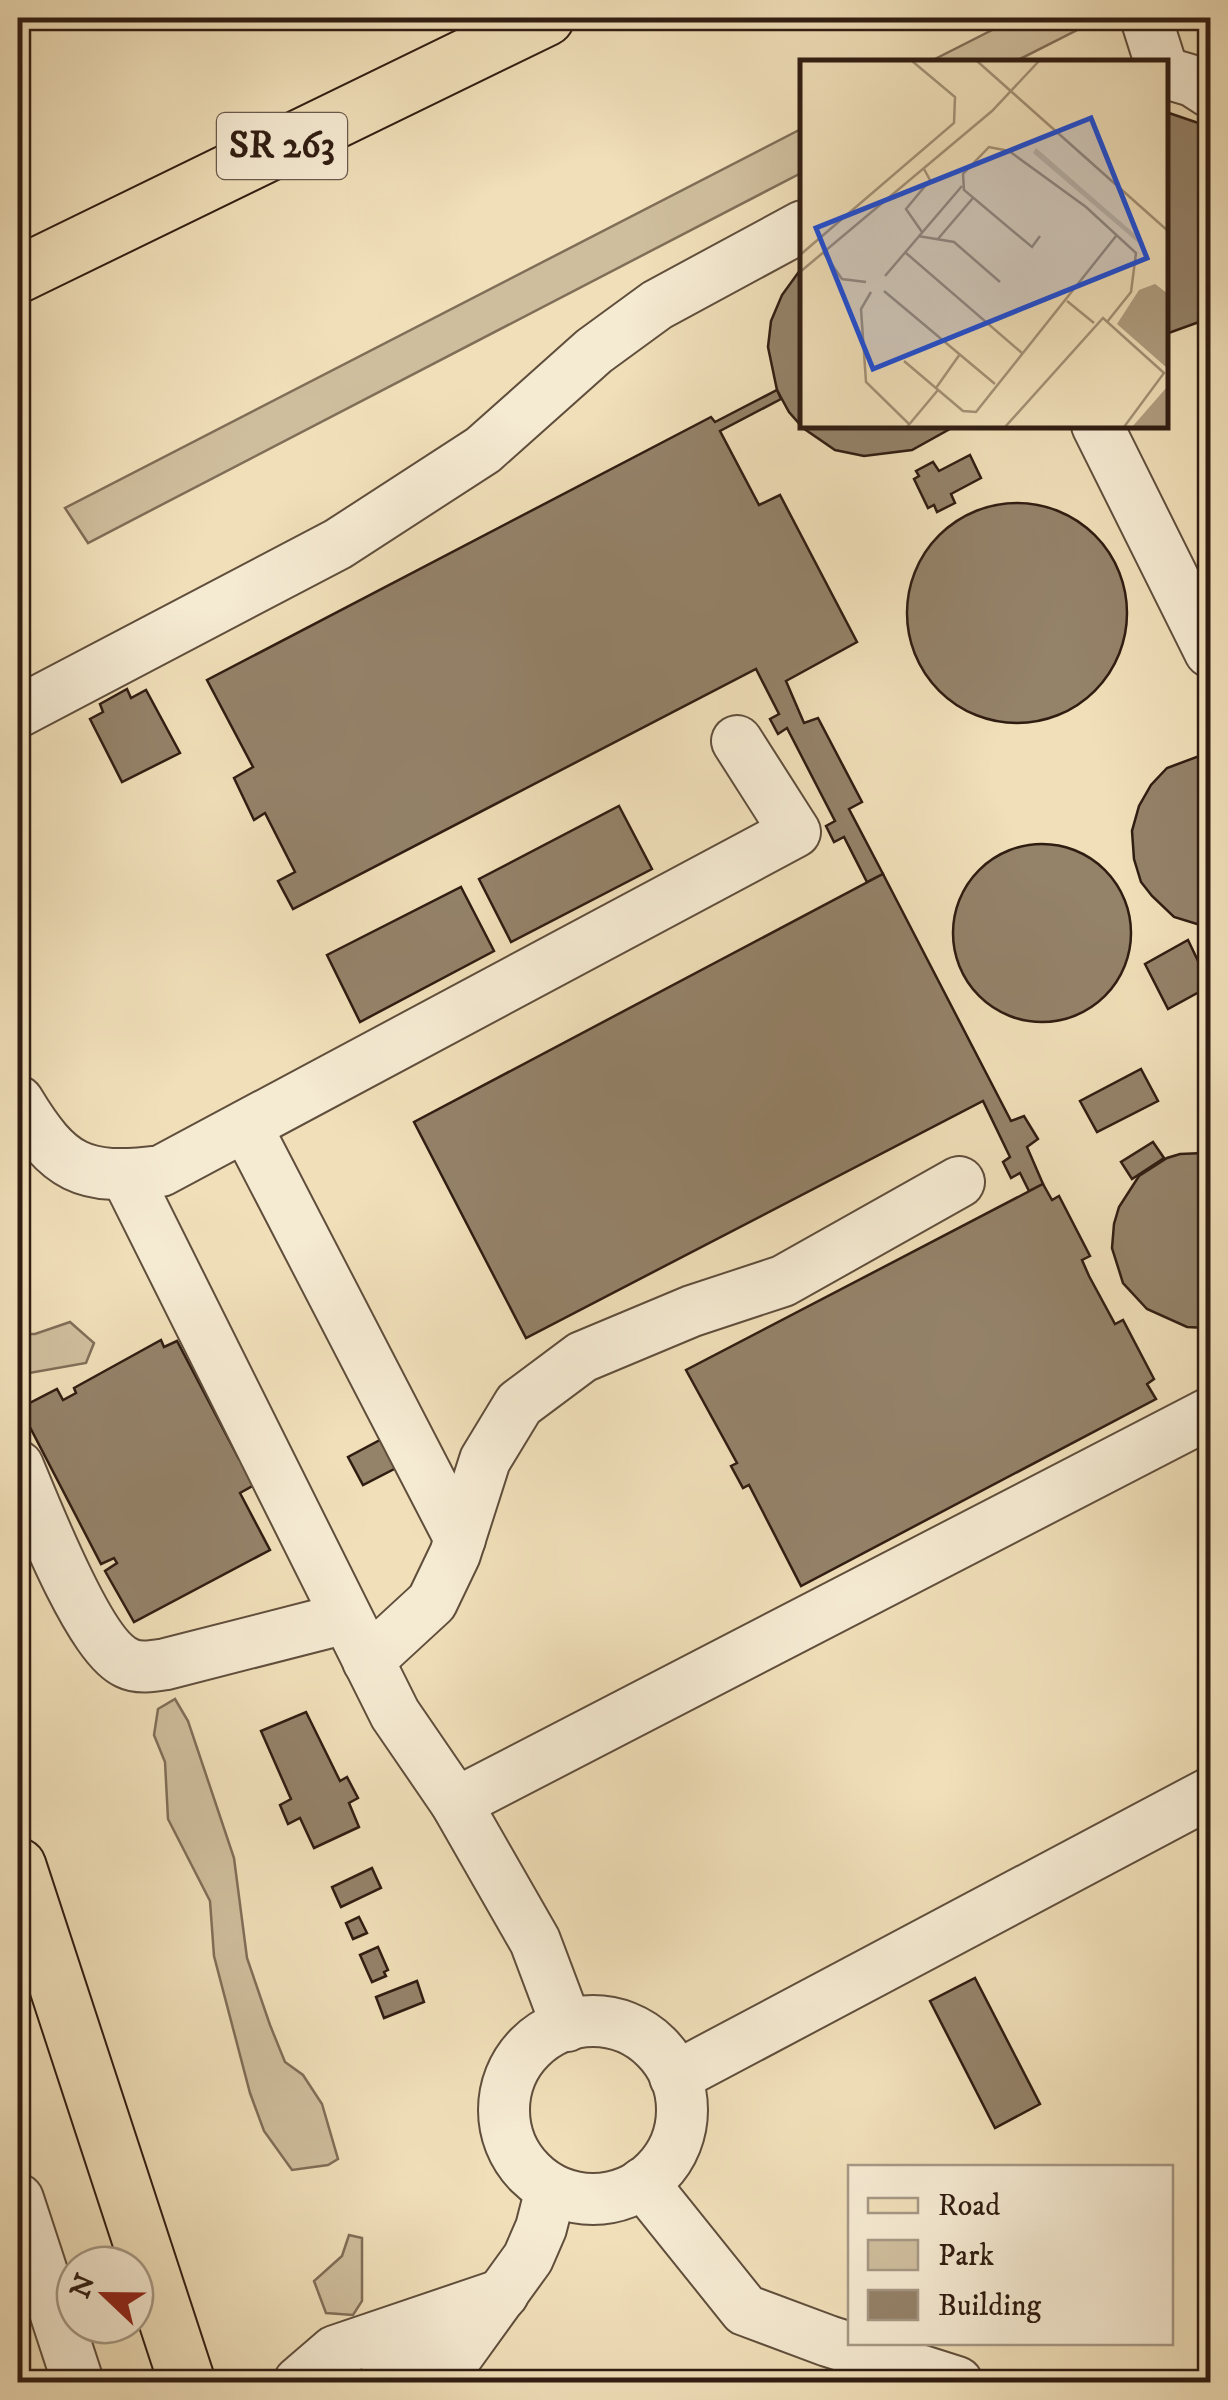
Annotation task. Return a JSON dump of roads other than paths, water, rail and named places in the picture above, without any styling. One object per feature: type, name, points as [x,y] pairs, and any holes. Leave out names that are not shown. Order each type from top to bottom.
[{"type":"main road","name":"SR 263","points":[[18,276],[546,18]]},
{"type":"main road","points":[[18,1866],[188,2382]]},
{"type":"lane","points":[[1146,18],[1159,60]]},
{"type":"lane","points":[[1168,74],[1193,81],[1210,92]]},
{"type":"lane","points":[[18,712],[338,544],[483,450],[594,351],[657,305],[800,228]]},
{"type":"lane","points":[[1098,428],[1210,652]]},
{"type":"lane","points":[[18,1101],[39,1136],[80,1170],[126,1175],[161,1171],[795,832],[737,740]]},
{"type":"lane","points":[[246,1126],[460,1538]]},
{"type":"lane","points":[[126,1175],[395,1714],[456,1803],[535,1941],[566,2026]]},
{"type":"lane","points":[[18,1466],[65,1576],[108,1647],[127,1664],[166,1664],[357,1639],[432,1602],[460,1538],[485,1460],[519,1404],[582,1357],[692,1310],[782,1281],[960,1182]]},
{"type":"lane","points":[[456,1803],[1210,1413]]},
{"type":"lane","points":[[675,2077],[1210,1792]]},
{"type":"lane","points":[[602,2021],[629,2028],[654,2045],[675,2077],[682,2098],[680,2129],[669,2158],[644,2183],[622,2195],[592,2200],[562,2195],[538,2181],[518,2160],[506,2134],[504,2106],[510,2077],[524,2053],[546,2034],[566,2026],[602,2021]]},
{"type":"lane","points":[[644,2183],[745,2310],[958,2382]]},
{"type":"lane","points":[[383,2382],[450,2371],[528,2258],[551,2189]]},
{"type":"lane","points":[[18,2199],[78,2382]]},
{"type":"lane","points":[[299,2382],[336,2351],[503,2294]]}]
